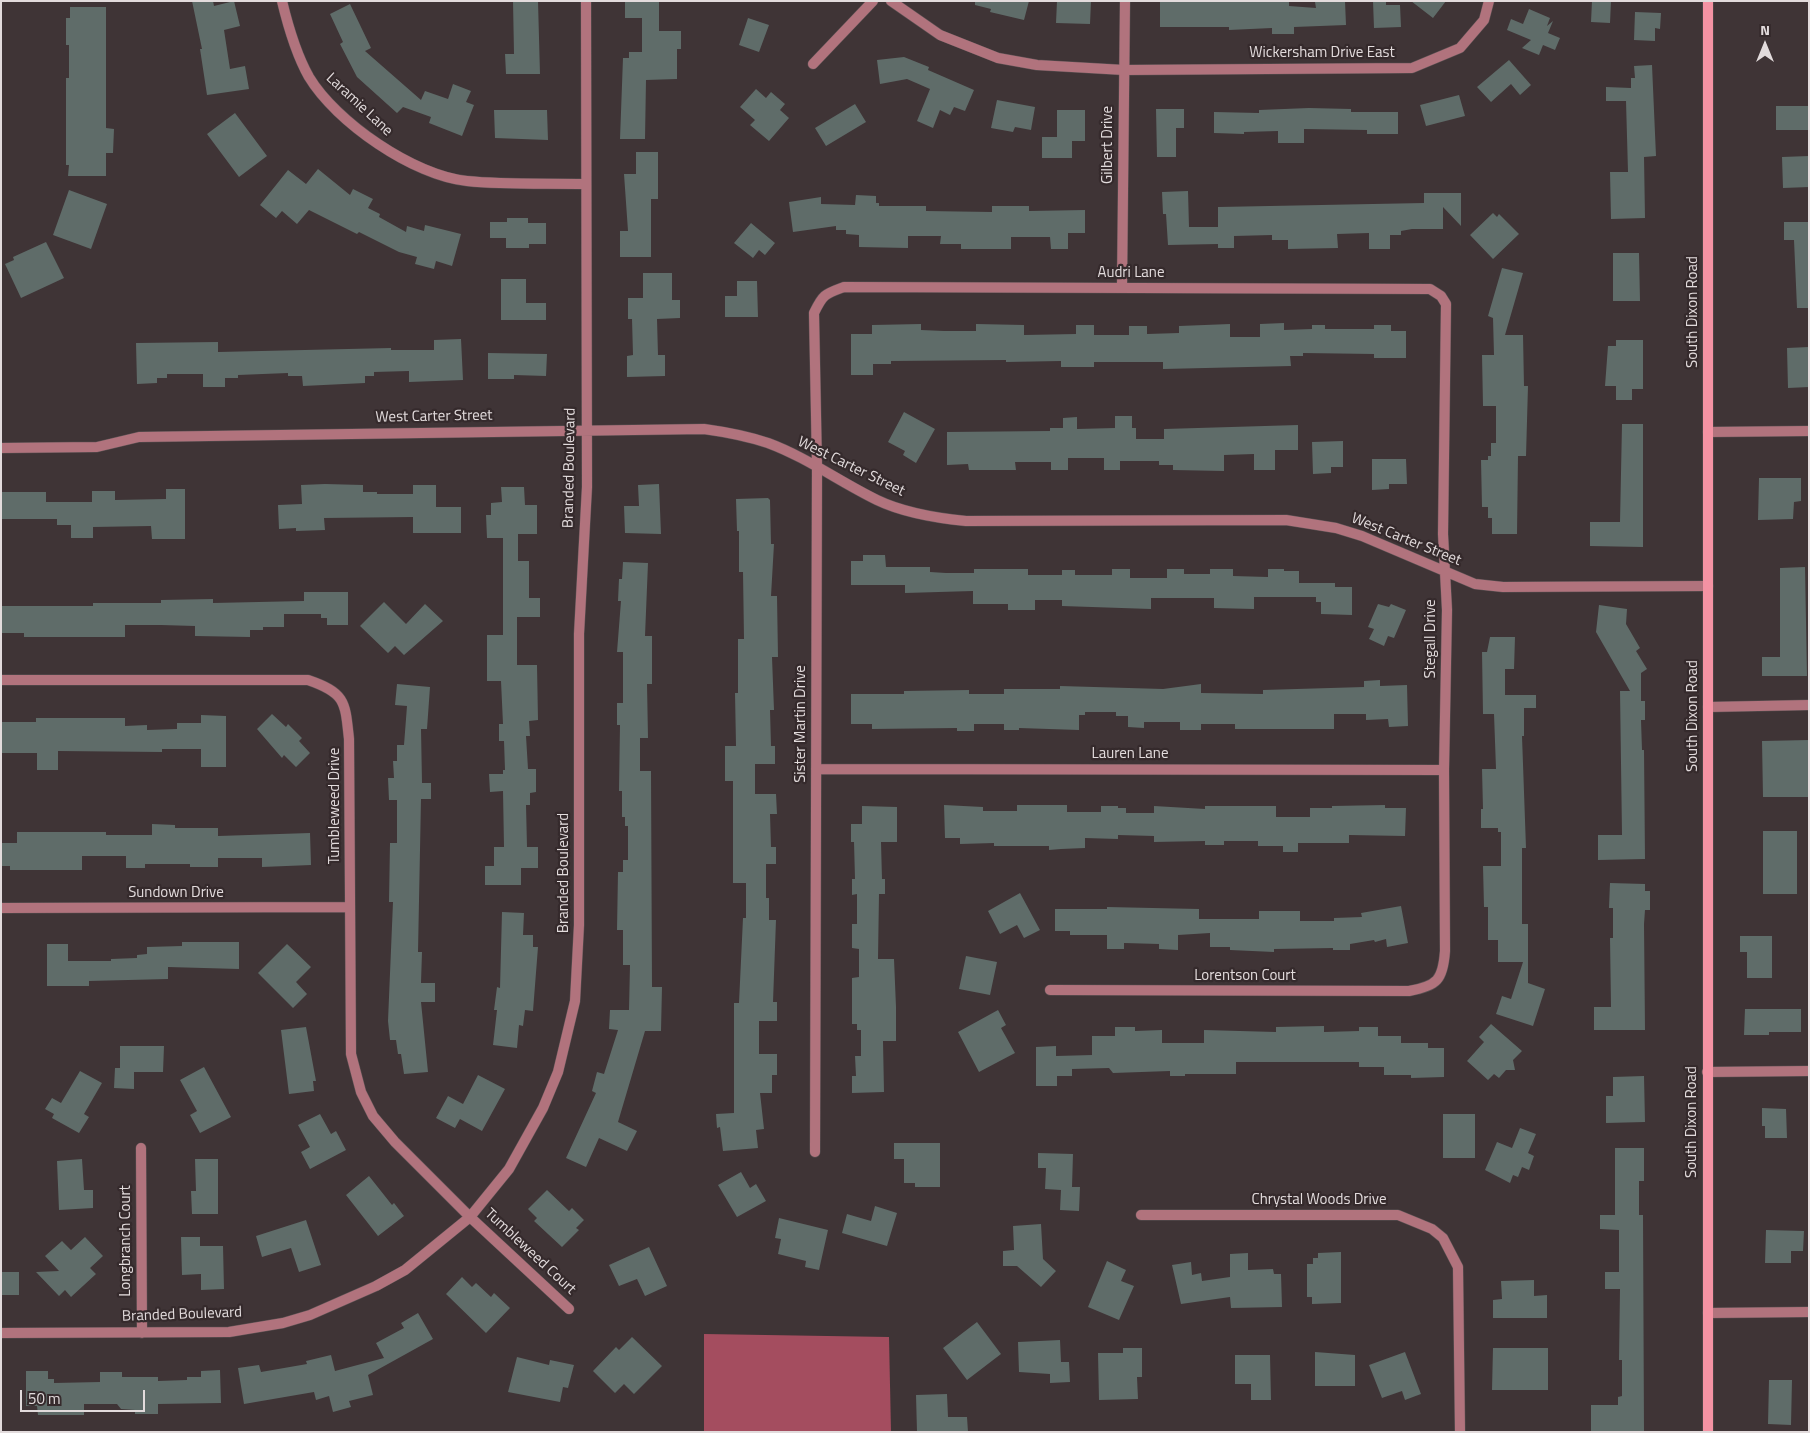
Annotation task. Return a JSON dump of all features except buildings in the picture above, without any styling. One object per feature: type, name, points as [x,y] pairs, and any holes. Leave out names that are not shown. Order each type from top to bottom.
[{"type":"main road","name":"South Dixon Road","points":[[1708,1],[1708,1432]]},
{"type":"street","name":"Laramie Lane","points":[[282,1],[288,27],[309,76],[325,98],[366,136],[387,151],[428,171],[466,181],[586,184]]},
{"type":"street","name":"Branded Boulevard","points":[[1,1333],[229,1332],[282,1323],[310,1315],[376,1286],[405,1270],[470,1217],[509,1170],[543,1108],[558,1072],[575,1001],[579,925],[579,634],[587,487],[586,1]]},
{"type":"street","points":[[813,64],[873,1]]},
{"type":"street","name":"Wickersham Drive East","points":[[892,1],[940,36],[998,58],[1037,66],[1124,70],[1412,68],[1460,48],[1484,20],[1489,1]]},
{"type":"street","name":"Gilbert Drive","points":[[1122,288],[1124,1]]},
{"type":"street","name":"Audri Lane","points":[[821,298],[824,294],[844,287],[1420,288],[1430,289],[1441,296]]},
{"type":"street","name":"Stegall Drive","points":[[1437,980],[1444,964],[1445,951],[1444,770],[1447,610],[1445,571],[1446,304],[1441,296]]},
{"type":"street","name":"Sister Martin Drive","points":[[815,1152],[816,466],[814,313],[821,298]]},
{"type":"street","name":"West Carter Street","points":[[1,448],[97,447],[139,437],[704,429],[740,435],[768,444],[816,466],[877,500],[935,518],[966,521],[1286,520],[1336,528],[1476,584],[1503,587],[1708,586]]},
{"type":"street","points":[[1708,432],[1809,432]]},
{"type":"street","name":"Tumbleweed Drive","points":[[1,680],[308,680],[328,687],[345,704],[349,739],[351,1054],[361,1092],[373,1116],[395,1142],[470,1217]]},
{"type":"street","points":[[1708,707],[1809,705]]},
{"type":"street","name":"Lauren Lane","points":[[816,769],[1444,770]]},
{"type":"street","name":"Sundown Drive","points":[[1,908],[350,906]]},
{"type":"street","name":"Lorentson Court","points":[[1050,990],[1409,991],[1429,988],[1437,980]]},
{"type":"street","points":[[1707,1072],[1809,1071]]},
{"type":"street","name":"Longbranch Court","points":[[141,1148],[142,1333]]},
{"type":"street","name":"Chrystal Woods Drive","points":[[1141,1215],[1398,1215],[1432,1229],[1443,1238],[1458,1267],[1460,1432]]},
{"type":"street","name":"Tumbleweed Court","points":[[470,1217],[570,1309]]},
{"type":"street","points":[[1708,1313],[1809,1312]]},
{"type":"shaded area","points":[[704,1334],[889,1337],[891,1432],[704,1432]]}]
